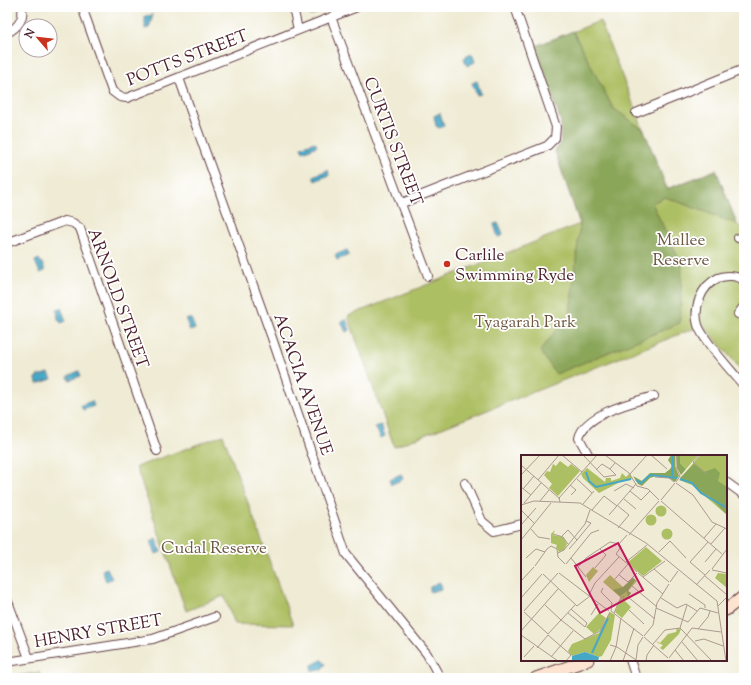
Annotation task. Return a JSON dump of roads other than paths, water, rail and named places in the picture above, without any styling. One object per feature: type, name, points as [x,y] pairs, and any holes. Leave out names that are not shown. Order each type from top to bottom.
[{"type":"street","points":[[7,33],[19,24],[22,17],[22,7]]},
{"type":"street","name":"POTTS STREET","points":[[82,7],[112,91],[123,98],[132,97],[357,7]]},
{"type":"street","points":[[293,7],[298,30]]},
{"type":"street","points":[[402,203],[546,146],[555,138],[556,127],[515,7]]},
{"type":"street","name":"CURTIS STREET","points":[[331,17],[402,203],[428,276]]},
{"type":"street","points":[[636,113],[744,70]]},
{"type":"street","name":"ACACIA AVENUE","points":[[179,78],[272,338],[346,554],[424,651],[440,678]]},
{"type":"street","name":"ARNOLD STREET","points":[[7,243],[65,222],[73,222],[80,228],[157,451]]},
{"type":"street","points":[[744,281],[735,276],[718,278],[708,285],[702,294],[697,313],[698,326],[706,339],[744,386]]},
{"type":"street","points":[[738,314],[744,306]]},
{"type":"street","points":[[588,455],[579,438],[580,431],[587,422],[620,406],[654,396]]},
{"type":"street","points":[[465,483],[482,521],[494,530],[521,524]]},
{"type":"street","points":[[727,483],[744,495]]},
{"type":"street","points":[[727,609],[744,596]]},
{"type":"street","points":[[7,599],[29,658]]},
{"type":"street","name":"HENRY STREET","points":[[7,662],[153,639],[215,617]]},
{"type":"street","points":[[536,678],[585,661]]},
{"type":"street","points":[[630,661],[636,678]]},
{"type":"water","points":[[153,15],[149,28],[145,29],[145,16]]},
{"type":"water","points":[[471,53],[475,62],[467,66],[464,58]]},
{"type":"water","points":[[477,81],[481,94],[477,95],[472,83]]},
{"type":"water","points":[[440,113],[444,126],[439,128],[436,126],[434,116]]},
{"type":"water","points":[[315,142],[317,146],[303,152],[301,147]]},
{"type":"water","points":[[328,170],[329,175],[315,181],[313,176]]},
{"type":"water","points":[[498,223],[503,235],[498,237],[494,224]]},
{"type":"water","points":[[488,249],[491,255],[478,259],[477,254]]},
{"type":"water","points":[[347,250],[349,255],[337,260],[335,255]]},
{"type":"water","points":[[39,259],[45,271],[40,273],[35,261]]},
{"type":"water","points":[[61,308],[66,321],[61,323],[58,319],[57,309]]},
{"type":"water","points":[[191,318],[195,329],[190,331],[186,320]]},
{"type":"water","points":[[346,319],[350,330],[346,332],[341,321]]},
{"type":"water","points":[[79,371],[81,376],[69,380],[68,376]]},
{"type":"water","points":[[49,373],[52,379],[37,384],[37,376]]},
{"type":"water","points":[[92,401],[94,406],[83,410],[81,405]]},
{"type":"water","points":[[381,425],[385,436],[381,438],[375,427]]},
{"type":"water","points":[[401,474],[403,479],[392,484],[390,479]]},
{"type":"water","points":[[156,538],[161,552],[156,554],[151,541]]},
{"type":"water","points":[[107,568],[112,579],[106,581],[102,570]]},
{"type":"water","points":[[439,583],[441,584],[441,589],[430,592],[430,587]]},
{"type":"water","points":[[322,660],[326,664],[321,670],[312,671],[312,665]]},
{"type":"place","name":"Carlile Swimming Ryde","points":[[447,264]]},
{"type":"park label","name":"Mallee Reserve","points":[[681,249]]},
{"type":"park label","name":"Tyagarah Park","points":[[525,321]]},
{"type":"park label","name":"Cudal Reserve","points":[[214,547]]}]
